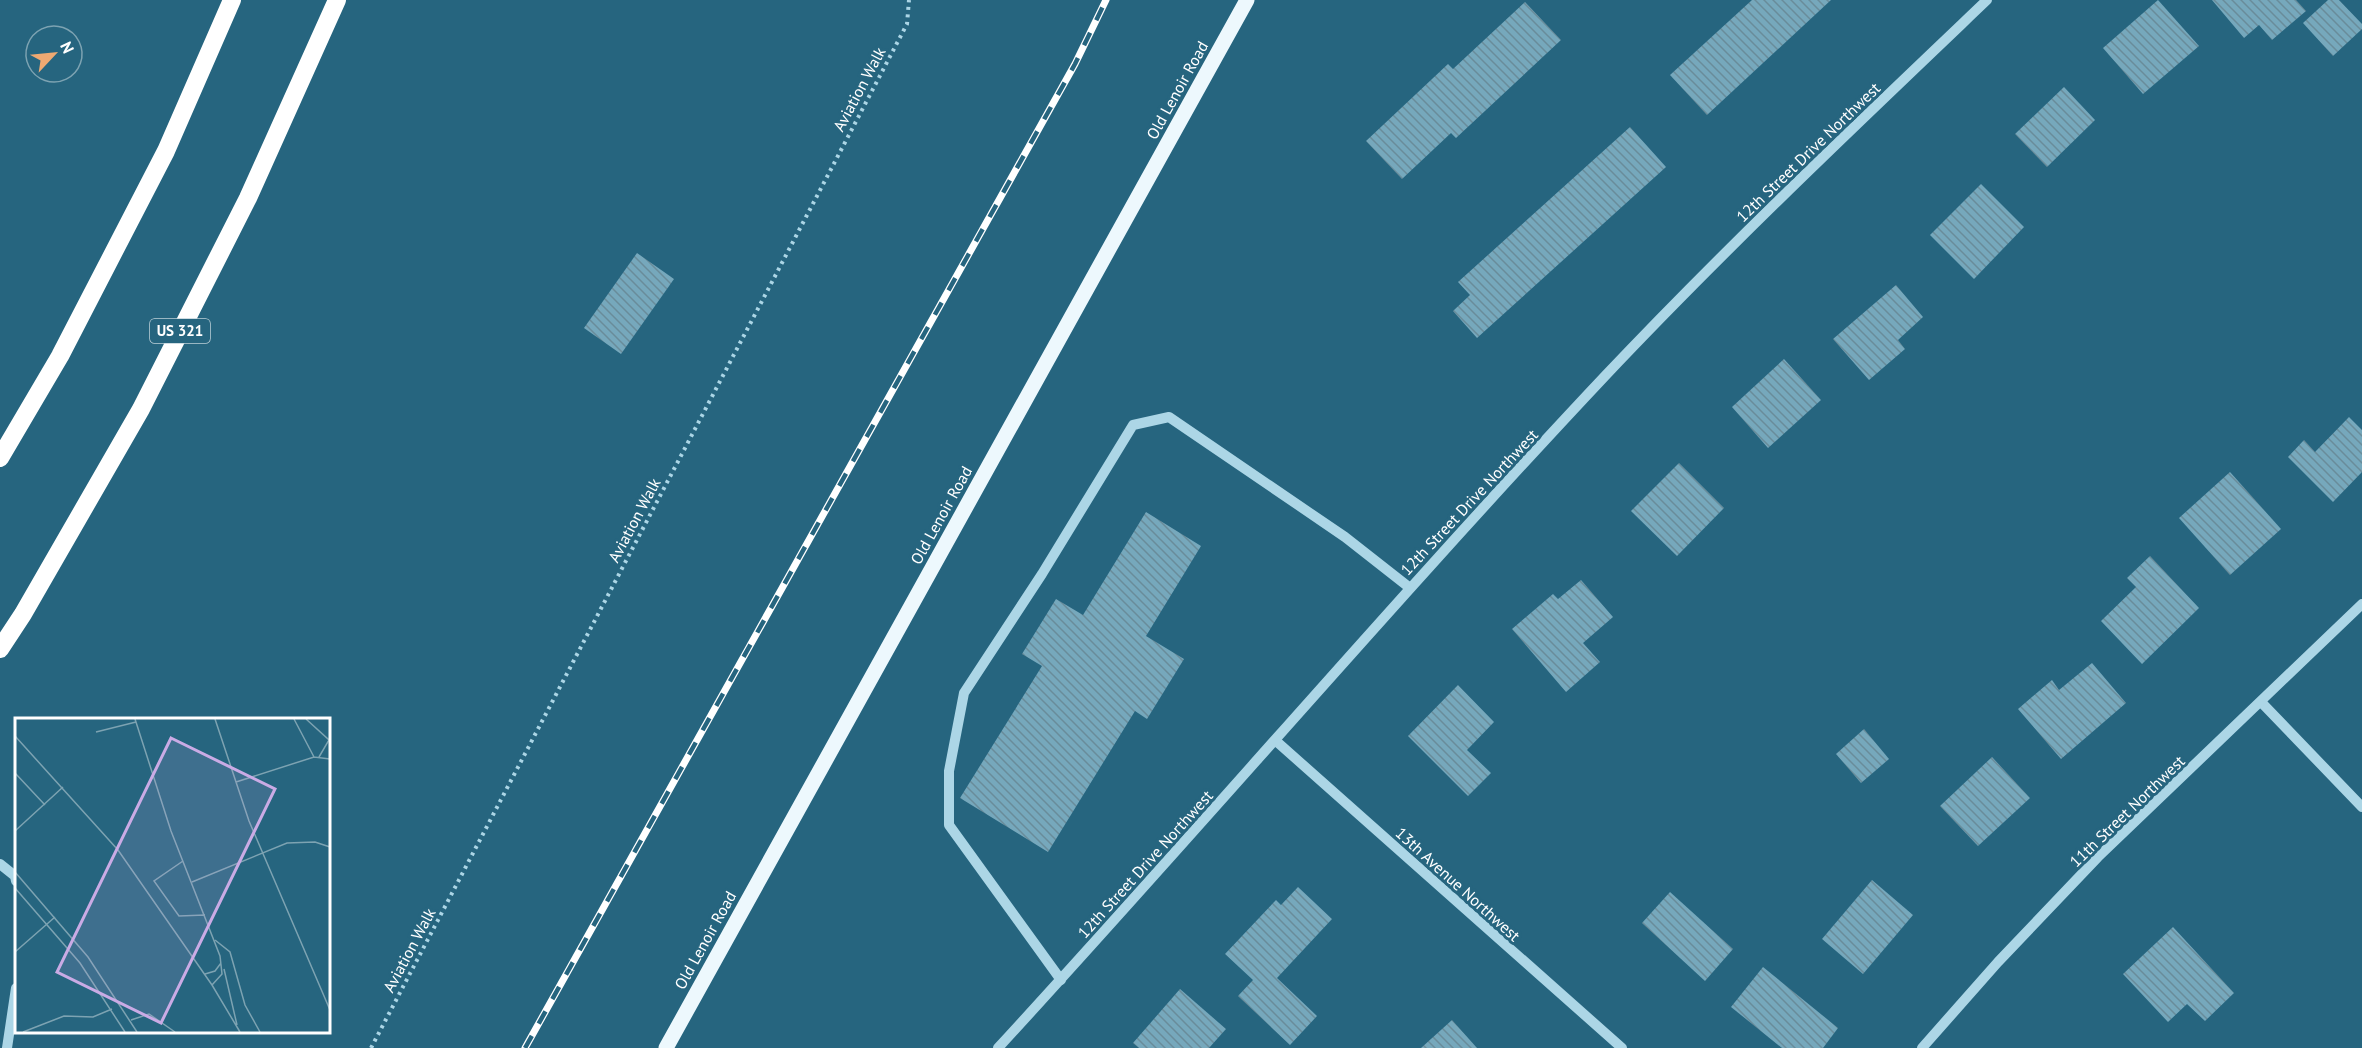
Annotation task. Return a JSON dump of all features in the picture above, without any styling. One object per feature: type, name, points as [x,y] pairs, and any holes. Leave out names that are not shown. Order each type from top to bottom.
[{"type":"highway","points":[[0,458],[60,356],[161,161],[232,0]]},
{"type":"highway","name":"US 321","points":[[0,649],[29,604],[141,409],[248,198],[337,0]]},
{"type":"main road","name":"Old Lenoir Road","points":[[666,1048],[1247,0]]},
{"type":"street","name":"12th Street Drive Northwest","points":[[998,1048],[1276,741],[1410,588],[1607,374],[1805,174],[1988,0]]},
{"type":"street","points":[[1061,980],[950,825],[950,771],[964,693],[1042,574],[1133,425],[1169,417],[1345,537],[1410,588]]},
{"type":"street","name":"11th Street Northwest","points":[[1922,1048],[1998,962],[2091,865],[2362,604]]},
{"type":"street","points":[[2261,702],[2362,807]]},
{"type":"street","name":"13th Avenue Northwest","points":[[1276,741],[1622,1048]]},
{"type":"street","points":[[0,864],[15,876]]},
{"type":"street","points":[[7,1048],[15,995]]},
{"type":"path","name":"Aviation Walk","points":[[371,1048],[907,24],[909,0]]},
{"type":"building","points":[[1752,0],[1831,0],[1707,115],[1670,75]]},
{"type":"building","points":[[2158,0],[2199,46],[2143,94],[2103,48]]},
{"type":"building","points":[[2212,0],[2296,0],[2306,11],[2272,40],[2259,25],[2244,38]]},
{"type":"building","points":[[2328,0],[2339,0],[2362,24],[2362,29],[2333,56],[2303,23]]},
{"type":"building","points":[[1525,2],[1561,40],[1456,138],[1451,133],[1402,179],[1366,141],[1448,64],[1453,69]]},
{"type":"building","points":[[2064,87],[2095,120],[2047,167],[2015,134]]},
{"type":"building","points":[[1630,127],[1666,167],[1477,338],[1453,311],[1470,295],[1458,282]]},
{"type":"building","points":[[1981,184],[2024,227],[1974,279],[1930,235]]},
{"type":"building","points":[[637,253],[674,279],[621,354],[584,328]]},
{"type":"building","points":[[1896,285],[1923,317],[1898,340],[1905,349],[1869,380],[1833,339]]},
{"type":"building","points":[[1784,359],[1821,400],[1768,448],[1732,407]]},
{"type":"building","points":[[2349,417],[2362,430],[2362,472],[2333,502],[2288,457],[2304,440],[2315,452]]},
{"type":"building","points":[[1679,463],[1724,508],[1677,556],[1631,511]]},
{"type":"building","points":[[2230,472],[2281,529],[2230,575],[2179,518]]},
{"type":"building","points":[[1146,512],[1201,546],[1146,636],[1184,659],[1147,719],[1135,711],[1048,852],[960,798],[1042,666],[1022,654],[1056,599],[1083,615]]},
{"type":"building","points":[[2150,556],[2199,608],[2142,664],[2101,621],[2136,587],[2127,578]]},
{"type":"building","points":[[1581,580],[1613,617],[1583,643],[1600,662],[1566,692],[1512,629],[1553,594],[1558,599]]},
{"type":"building","points":[[2092,663],[2126,703],[2061,759],[2018,709],[2052,680],[2059,690]]},
{"type":"building","points":[[1458,685],[1494,722],[1467,750],[1491,773],[1468,796],[1408,736]]},
{"type":"building","points":[[1864,729],[1889,759],[1861,783],[1836,754]]},
{"type":"building","points":[[1992,757],[2030,798],[1978,846],[1940,806]]},
{"type":"building","points":[[1872,880],[1913,915],[1863,974],[1822,939]]},
{"type":"building","points":[[1298,887],[1332,919],[1277,978],[1317,1016],[1290,1045],[1238,996],[1253,980],[1225,954],[1276,900],[1281,905]]},
{"type":"building","points":[[1670,892],[1733,949],[1705,981],[1642,923]]},
{"type":"building","points":[[2173,927],[2234,993],[2205,1021],[2187,1004],[2168,1022],[2123,974]]},
{"type":"building","points":[[1763,967],[1838,1028],[1823,1048],[1782,1048],[1731,1007]]},
{"type":"building","points":[[1180,989],[1226,1029],[1209,1048],[1139,1048],[1133,1043]]},
{"type":"building","points":[[1452,1020],[1477,1048],[1421,1048]]},
{"type":"railway","points":[[525,1048],[1075,64],[1106,0]]}]
